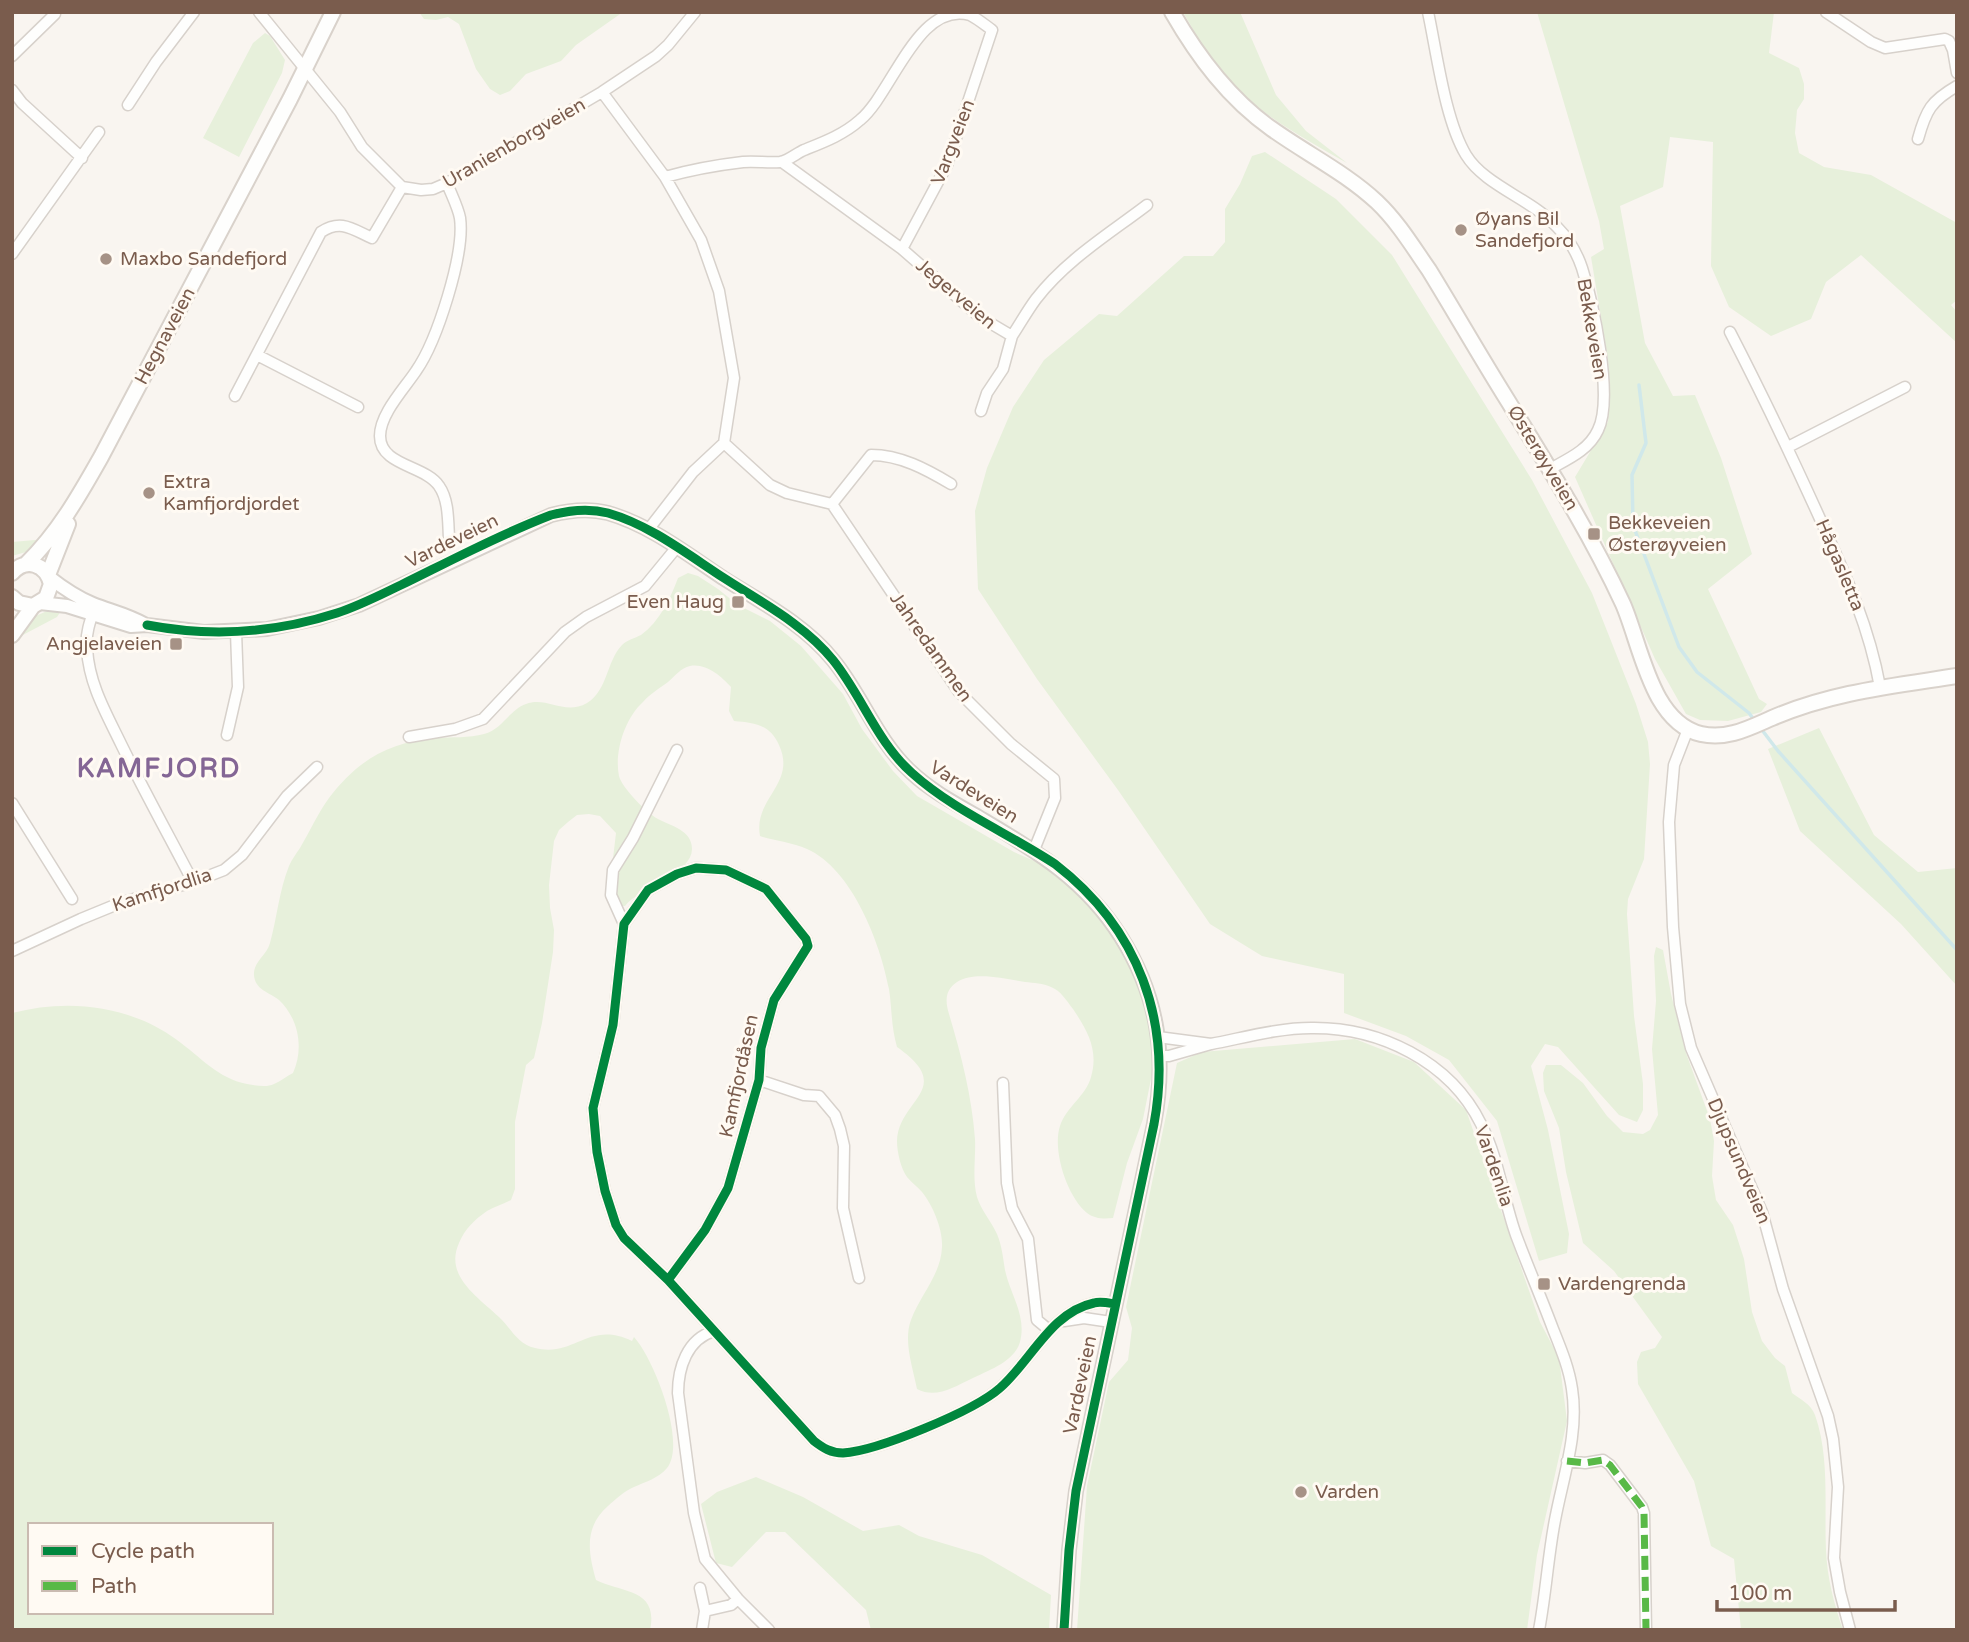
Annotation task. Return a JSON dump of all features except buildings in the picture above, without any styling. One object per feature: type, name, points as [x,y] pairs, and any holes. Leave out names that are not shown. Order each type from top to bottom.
[{"type":"main road","name":"Hegnaveien","points":[[18,566],[47,544],[72,509],[333,12]]},
{"type":"main road","name":"Østerøyveien","points":[[1172,12],[1202,60],[1250,111],[1270,128],[1360,188],[1392,218],[1429,270],[1597,548],[1659,697],[1672,718],[1688,729]]},
{"type":"main road","name":"Hegnaveien","points":[[12,635],[50,592],[48,576],[67,530],[72,509]]},
{"type":"main road","points":[[18,566],[39,566],[48,576]]},
{"type":"main road","points":[[12,597],[19,603],[37,604]]},
{"type":"main road","points":[[1688,729],[1700,734],[1729,735],[1823,699],[1880,687],[1957,676]]},
{"type":"street","points":[[128,105],[194,12]]},
{"type":"street","points":[[235,396],[321,232],[331,225],[342,225],[372,238],[402,187],[362,147],[340,112],[260,12]]},
{"type":"street","name":"Uranienborgveien","points":[[402,187],[421,190],[447,183],[602,92],[662,50],[695,12]]},
{"type":"street","name":"Vargveien","points":[[782,162],[836,138],[861,120],[888,85],[915,36],[936,15],[949,12],[968,14],[992,30],[947,165],[902,249]]},
{"type":"street","name":"Bekkeveien","points":[[1427,12],[1454,131],[1467,158],[1482,173],[1535,207],[1557,226],[1570,243],[1581,265],[1601,361],[1602,421],[1588,444],[1550,469]]},
{"type":"street","points":[[1826,12],[1871,42],[1885,48],[1945,39],[1953,50],[1957,73]]},
{"type":"street","points":[[12,56],[55,14]]},
{"type":"street","points":[[1918,139],[1928,109],[1940,96],[1957,86]]},
{"type":"street","points":[[12,90],[22,103],[82,158]]},
{"type":"street","points":[[602,92],[664,177],[701,240],[719,291],[734,378],[724,443],[692,472],[648,530]]},
{"type":"street","points":[[12,254],[99,132]]},
{"type":"street","points":[[664,177],[741,163],[782,162]]},
{"type":"street","name":"Jegerveien","points":[[782,162],[902,249],[980,317],[1012,336],[1035,299],[1068,266],[1093,243],[1147,205]]},
{"type":"street","points":[[447,183],[460,217],[461,235],[456,268],[432,340],[419,368],[387,415],[381,427],[380,439],[385,451],[396,460],[439,485],[446,505],[449,538]]},
{"type":"street","name":"Hågasletta","points":[[1730,332],[1788,447],[1859,606],[1873,651],[1880,687]]},
{"type":"street","points":[[981,411],[987,393],[1003,369],[1012,336]]},
{"type":"street","points":[[257,355],[358,407]]},
{"type":"street","points":[[1788,447],[1905,387]]},
{"type":"street","points":[[724,443],[770,485],[787,493],[832,504],[871,454],[887,455],[912,463],[951,484]]},
{"type":"street","name":"Jahredammen","points":[[832,504],[959,692],[1011,744],[1054,779],[1055,798],[1034,850]]},
{"type":"street","name":"Vardeveien","points":[[37,604],[133,617],[147,625],[175,630],[236,632],[267,629],[338,613],[551,514],[592,510],[622,518],[677,547],[812,638],[834,661],[882,738],[911,772],[943,797],[1034,850],[1079,885],[1101,907],[1122,937],[1147,988],[1153,1007],[1159,1056],[1158,1103],[1076,1491],[1064,1630]]},
{"type":"street","points":[[409,737],[455,729],[483,719],[565,632],[586,617],[645,586],[677,547]]},
{"type":"street","name":"Vardeveien","points":[[48,576],[94,610]]},
{"type":"street","points":[[94,610],[86,646],[97,693],[140,783],[193,882]]},
{"type":"street","points":[[227,735],[238,687],[236,632]]},
{"type":"street","name":"Djupsundveien","points":[[1688,729],[1674,765],[1670,822],[1672,916],[1680,1004],[1691,1048],[1762,1212],[1783,1289],[1828,1416],[1838,1487],[1834,1558],[1850,1630]]},
{"type":"street","points":[[624,924],[611,895],[613,870],[633,838],[677,750]]},
{"type":"street","name":"Kamfjordlia","points":[[12,951],[120,903],[224,870],[242,855],[287,796],[317,767]]},
{"type":"street","points":[[12,803],[72,900]]},
{"type":"street","name":"Kamfjordåsen","points":[[667,1280],[705,1230],[722,1202],[741,1147],[759,1080],[761,1048],[774,1000],[808,946],[806,939],[766,890],[726,870],[696,868],[677,874],[648,890],[624,924],[613,1025],[593,1108],[597,1152],[605,1191],[616,1225],[624,1238],[667,1280],[814,1441],[825,1449],[842,1453],[895,1438],[973,1407],[999,1389],[1049,1330],[1076,1310],[1096,1302],[1115,1304]]},
{"type":"street","name":"Vardenlia","points":[[1159,1056],[1308,1027],[1339,1028],[1374,1037],[1410,1051],[1457,1087],[1473,1108],[1483,1127],[1516,1233],[1569,1373],[1574,1419],[1555,1519],[1539,1630]]},
{"type":"street","name":"Vardenlia","points":[[1158,1037],[1211,1044]]},
{"type":"street","name":"Kamfjordåsen","points":[[759,1080],[804,1095],[819,1096],[835,1115],[844,1146],[843,1208],[859,1278]]},
{"type":"street","points":[[1003,1083],[1006,1183],[1012,1208],[1028,1240],[1037,1320],[1049,1330]]},
{"type":"street","points":[[1060,1322],[1084,1318],[1111,1322]]},
{"type":"street","points":[[714,1331],[706,1333],[683,1359],[679,1376],[678,1393],[690,1491],[705,1559],[737,1599],[769,1630]]},
{"type":"street","points":[[1567,1461],[1585,1463],[1603,1460],[1610,1465],[1642,1507],[1646,1630]]},
{"type":"street","points":[[700,1588],[705,1611],[702,1630]]},
{"type":"street","points":[[705,1611],[731,1605],[737,1599]]},
{"type":"green space","points":[[419,12],[623,12],[576,45],[561,61],[526,74],[510,91],[500,95],[490,89],[476,69],[459,24],[448,17],[424,19]]},
{"type":"green space","points":[[1183,12],[1240,12],[1276,95],[1306,131],[1347,163],[1275,120],[1235,88],[1213,62]]},
{"type":"green space","points":[[1537,12],[1774,12],[1769,53],[1799,68],[1804,84],[1804,99],[1797,110],[1795,133],[1799,153],[1824,167],[1871,175],[1957,223],[1957,300],[1951,305],[1957,312],[1957,343],[1861,255],[1826,282],[1811,319],[1771,336],[1729,307],[1711,266],[1713,142],[1670,137],[1663,187],[1620,206],[1645,343],[1673,396],[1695,395],[1721,458],[1752,554],[1708,589],[1759,699],[1767,704],[1761,712],[1728,721],[1700,720],[1686,714],[1655,659],[1575,477],[1608,422],[1608,359],[1591,257],[1604,249],[1599,221]]},
{"type":"green space","points":[[265,33],[270,36],[285,60],[282,73],[239,157],[203,138],[253,43]]},
{"type":"green space","points":[[1265,152],[1336,199],[1392,255],[1532,480],[1592,593],[1636,704],[1648,742],[1650,764],[1644,859],[1628,899],[1627,914],[1634,1016],[1643,1084],[1643,1110],[1637,1122],[1619,1115],[1558,1047],[1545,1044],[1531,1066],[1548,1130],[1569,1234],[1567,1253],[1539,1261],[1497,1121],[1449,1060],[1406,1036],[1344,1013],[1344,974],[1262,956],[1210,924],[1118,790],[1037,679],[978,589],[975,511],[987,468],[1013,407],[1044,360],[1099,314],[1117,316],[1184,256],[1213,256],[1225,242],[1225,209],[1252,156]]},
{"type":"green space","points":[[35,540],[41,543],[33,550],[12,556],[12,542]]},
{"type":"green space","points":[[688,573],[698,576],[738,605],[770,621],[801,646],[843,694],[862,729],[893,771],[917,796],[1014,852],[1046,866],[1085,898],[1139,973],[1146,995],[1152,1039],[1152,1074],[1143,1119],[1127,1163],[1113,1218],[1093,1216],[1080,1206],[1068,1185],[1060,1160],[1060,1126],[1088,1084],[1094,1058],[1090,1041],[1073,1009],[1058,991],[1042,984],[981,976],[957,982],[948,992],[947,1005],[971,1107],[977,1197],[999,1238],[1007,1279],[1020,1314],[1022,1332],[1017,1349],[993,1369],[945,1391],[931,1393],[917,1389],[909,1355],[909,1328],[938,1267],[942,1240],[937,1218],[930,1204],[903,1170],[897,1141],[906,1114],[924,1084],[922,1074],[914,1061],[897,1047],[885,970],[871,929],[850,890],[838,873],[807,849],[760,836],[763,811],[783,770],[783,759],[775,738],[761,726],[734,721],[729,711],[731,687],[718,675],[702,666],[687,667],[649,696],[631,717],[622,736],[618,767],[621,781],[642,806],[653,816],[689,837],[692,849],[690,858],[675,873],[642,892],[625,906],[614,906],[612,867],[616,833],[600,816],[589,814],[577,815],[559,830],[554,841],[549,885],[554,930],[553,952],[542,1023],[534,1058],[526,1065],[515,1122],[515,1189],[511,1200],[487,1211],[470,1225],[461,1238],[456,1255],[456,1266],[466,1285],[529,1346],[549,1350],[604,1335],[632,1341],[634,1337],[650,1363],[666,1401],[671,1421],[672,1456],[667,1468],[660,1474],[627,1491],[600,1514],[592,1531],[590,1550],[596,1580],[636,1594],[649,1606],[650,1630],[12,1630],[12,1013],[60,1006],[108,1010],[155,1026],[222,1075],[242,1083],[269,1086],[293,1073],[299,1044],[295,1025],[279,1000],[257,984],[254,970],[270,943],[289,866],[329,798],[363,763],[389,749],[419,740],[484,734],[496,728],[520,707],[534,702],[571,708],[587,703],[599,691],[622,645],[648,629],[668,602],[678,578]]},
{"type":"green space","points":[[47,611],[61,611],[57,617],[19,637],[31,618]]},
{"type":"green space","points":[[1819,728],[1874,835],[1918,872],[1957,868],[1957,986],[1901,924],[1800,831],[1768,749]]},
{"type":"green space","points":[[1656,947],[1663,950],[1686,1053],[1710,1119],[1714,1141],[1712,1176],[1716,1200],[1733,1225],[1744,1259],[1752,1312],[1762,1341],[1785,1366],[1792,1393],[1811,1408],[1820,1431],[1825,1465],[1828,1570],[1843,1630],[1741,1630],[1734,1559],[1711,1546],[1694,1481],[1638,1384],[1637,1362],[1641,1352],[1655,1348],[1662,1337],[1614,1271],[1583,1243],[1566,1172],[1559,1128],[1544,1091],[1543,1073],[1546,1065],[1561,1065],[1583,1083],[1607,1116],[1623,1132],[1643,1134],[1650,1130],[1658,1115],[1652,1049],[1656,1001]]},
{"type":"green space","points":[[1355,1039],[1414,1062],[1466,1110],[1540,1322],[1559,1358],[1567,1421],[1537,1555],[1527,1630],[1077,1630],[1087,1486],[1109,1382],[1128,1360],[1132,1328],[1126,1307],[1177,1063],[1202,1052]]},
{"type":"green space","points":[[756,1477],[803,1497],[863,1531],[899,1525],[919,1536],[982,1555],[1051,1595],[1049,1630],[871,1630],[866,1610],[785,1532],[766,1532],[732,1567],[716,1563],[701,1504],[717,1492]]},
{"type":"waterway","points":[[1639,385],[1646,443],[1632,475],[1633,525],[1679,647],[1697,672],[1749,713],[1754,720]]},
{"type":"waterway","points":[[1759,726],[1778,751],[1957,950]]},
{"type":"marked path","points":[[1567,1461],[1585,1463],[1603,1460],[1610,1465],[1642,1507],[1646,1630]]},
{"type":"cycle path","points":[[147,625],[218,632],[266,629],[314,620],[361,604],[551,515],[580,510],[608,513],[624,518],[668,541],[796,625],[833,660],[879,733],[912,773],[963,810],[1055,864],[1084,889],[1108,917],[1128,947],[1143,979],[1153,1013],[1159,1086],[1154,1124],[1076,1491],[1064,1630]]},
{"type":"cycle path","points":[[668,1280],[705,1230],[728,1188],[759,1080],[761,1048],[774,1000],[808,946],[806,939],[766,889],[726,870],[696,868],[677,874],[648,890],[624,924],[613,1025],[593,1108],[597,1152],[605,1191],[616,1225],[624,1238],[668,1280],[814,1441],[835,1452],[858,1451],[901,1438],[948,1418],[1000,1388],[1042,1339],[1066,1316],[1094,1303],[1115,1304]]},
{"type":"place","name":"Øyans Bil Sandefjord","points":[[1461,230]]},
{"type":"place","name":"Maxbo Sandefjord","points":[[106,259]]},
{"type":"place","name":"Extra Kamfjordjordet","points":[[149,493]]},
{"type":"place","name":"Bekkeveien Østerøyveien","points":[[1594,534]]},
{"type":"place","name":"Even Haug","points":[[738,602]]},
{"type":"place","name":"Angjelaveien","points":[[176,644]]},
{"type":"place","name":"Vardengrenda","points":[[1544,1284]]},
{"type":"place","name":"Varden","points":[[1301,1492]]},
{"type":"district","name":"KAMFJORD","points":[[159,768]]}]
